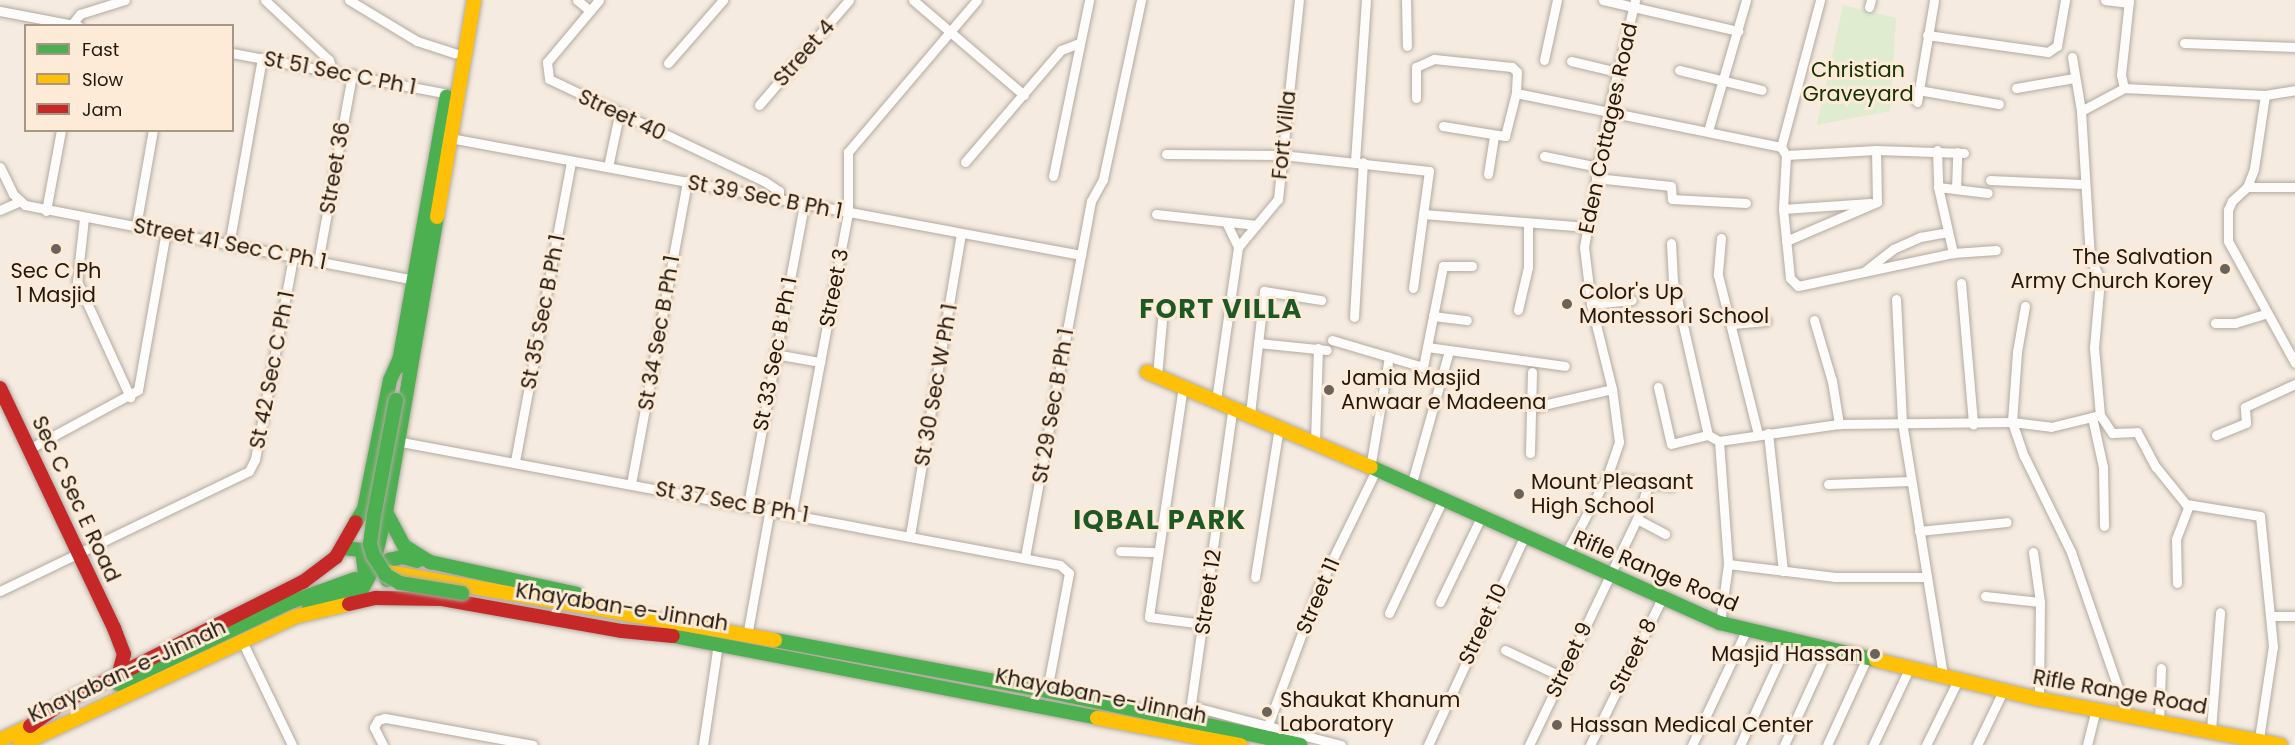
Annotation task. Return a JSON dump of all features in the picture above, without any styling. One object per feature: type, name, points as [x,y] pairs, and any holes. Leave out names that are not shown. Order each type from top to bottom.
[{"type":"main road","points":[[465,0],[399,360],[396,400],[374,515],[373,555],[386,575],[400,583],[665,628]]},
{"type":"main road","points":[[361,581],[386,512],[396,441],[474,0]]},
{"type":"main road","points":[[30,726],[60,704],[295,586],[321,570],[343,548],[364,509],[390,380],[399,360]]},
{"type":"main road","name":"Rifle Range Road","points":[[1152,374],[1233,406],[1443,499],[1661,600],[1720,623],[1827,651],[2039,699],[2281,745]]},
{"type":"main road","name":"Sec C Sec E Road","points":[[0,388],[114,628],[124,654],[118,674]]},
{"type":"main road","points":[[386,512],[404,546],[430,562]]},
{"type":"main road","points":[[294,617],[330,597],[362,589],[364,554],[356,547],[343,548]]},
{"type":"main road","points":[[442,599],[399,588],[383,573],[387,563],[398,557],[430,562],[637,606],[665,628]]},
{"type":"main road","name":"Khayaban-e-Jinnah","points":[[389,572],[665,628],[718,644],[1182,739],[1240,745]]},
{"type":"main road","name":"Khayaban-e-Jinnah","points":[[0,740],[288,603],[361,581]]},
{"type":"main road","name":"Khayaban-e-Jinnah","points":[[20,745],[294,617],[376,598],[442,599],[622,631],[665,628],[747,636],[1047,691],[1190,712],[1300,745]]},
{"type":"main road","name":"Sec C Sec E Road","points":[[114,628],[130,651],[145,660]]},
{"type":"street","points":[[76,24],[84,12],[126,0]]},
{"type":"street","points":[[265,0],[329,60],[332,70]]},
{"type":"street","points":[[349,0],[417,40],[455,53]]},
{"type":"street","points":[[577,0],[590,11],[599,0]]},
{"type":"street","points":[[668,63],[723,0]]},
{"type":"street","name":"Street 4","points":[[759,105],[849,0]]},
{"type":"street","points":[[914,0],[1024,95]]},
{"type":"street","name":"Street 3","points":[[792,512],[848,212],[845,166],[851,148],[977,0]]},
{"type":"street","points":[[1053,176],[1089,0]]},
{"type":"street","name":"St 29 Sec B Ph 1","points":[[1025,557],[1091,201],[1103,179],[1141,0]]},
{"type":"street","name":"Fort Villa","points":[[1216,400],[1238,248],[1278,198],[1299,0]]},
{"type":"street","points":[[1354,317],[1366,0]]},
{"type":"street","points":[[1406,0],[1407,46]]},
{"type":"street","points":[[1544,60],[1557,0]]},
{"type":"street","points":[[1603,0],[1634,4],[1738,31]]},
{"type":"street","points":[[1708,131],[1746,0]]},
{"type":"street","points":[[1820,0],[1784,151],[1783,209],[1792,284],[1862,273],[1953,253],[1996,250]]},
{"type":"street","points":[[1917,102],[1934,0]]},
{"type":"street","points":[[1927,35],[2048,52],[2057,46],[2065,0]]},
{"type":"street","points":[[2105,0],[2129,2],[2121,75],[2124,88]]},
{"type":"street","name":"Eden Cottages Road","points":[[1565,555],[1607,477],[1619,442],[1612,389],[1591,304],[1584,247],[1608,112],[1634,4]]},
{"type":"street","points":[[0,11],[70,24]]},
{"type":"street","name":"Street 40","points":[[590,11],[547,62],[545,74],[554,83],[619,115],[764,181],[779,191],[779,200]]},
{"type":"street","points":[[965,162],[1061,50],[1079,43]]},
{"type":"street","points":[[2184,43],[2295,47]]},
{"type":"street","name":"St 51 Sec C Ph 1","points":[[234,53],[332,70],[448,94]]},
{"type":"street","points":[[2072,57],[2080,111],[2082,184],[2090,257],[2100,279],[2094,348],[2096,416],[2103,467],[2104,525]]},
{"type":"street","points":[[229,245],[262,58]]},
{"type":"street","points":[[1416,98],[1416,67],[1434,59],[1512,67],[1517,72],[1516,93],[1505,136],[1443,126]]},
{"type":"street","points":[[1571,61],[1617,72]]},
{"type":"street","points":[[1679,70],[1762,90]]},
{"type":"street","name":"Street 36","points":[[318,262],[352,74]]},
{"type":"street","points":[[2016,88],[2074,78]]},
{"type":"street","points":[[2080,111],[2124,88],[2265,95],[2295,90]]},
{"type":"street","points":[[1918,90],[1999,104]]},
{"type":"street","points":[[1516,93],[1708,131],[1784,151],[1937,150],[1960,153],[1956,189]]},
{"type":"street","points":[[2265,95],[2254,169],[2247,187],[2232,201],[2228,210],[2228,241],[2265,314],[2295,363]]},
{"type":"street","points":[[608,167],[619,115]]},
{"type":"street","points":[[46,211],[61,132]]},
{"type":"street","points":[[136,225],[153,132]]},
{"type":"street","points":[[1488,174],[1494,136]]},
{"type":"street","name":"St 39 Sec B Ph 1","points":[[450,138],[1081,255]]},
{"type":"street","points":[[1876,150],[1877,202]]},
{"type":"street","points":[[1937,150],[1938,187],[1953,253]]},
{"type":"street","points":[[1166,154],[1282,155],[1359,161],[1429,171],[1413,288]]},
{"type":"street","points":[[1544,156],[1598,167]]},
{"type":"street","name":"St 35 Sec B Ph 1","points":[[515,461],[571,162]]},
{"type":"street","points":[[0,167],[18,202],[0,210]]},
{"type":"street","points":[[1596,178],[1671,186],[1672,199],[1746,203]]},
{"type":"street","points":[[1990,180],[2082,184]]},
{"type":"street","name":"St 34 Sec B Ph 1","points":[[631,484],[687,182]]},
{"type":"street","points":[[1938,187],[1988,193]]},
{"type":"street","points":[[2247,187],[2295,187]]},
{"type":"street","name":"Street 41 Sec C Ph 1","points":[[18,202],[46,211],[136,225],[413,280]]},
{"type":"street","points":[[1783,209],[1877,202]]},
{"type":"street","points":[[1786,241],[1877,202]]},
{"type":"street","name":"St 33 Sec B Ph 1","points":[[748,504],[804,205]]},
{"type":"street","points":[[1156,214],[1256,225]]},
{"type":"street","points":[[1424,214],[1587,227]]},
{"type":"street","points":[[84,218],[77,281],[130,397]]},
{"type":"street","points":[[1226,222],[1238,248]]},
{"type":"street","points":[[1518,310],[1528,267],[1528,223]]},
{"type":"street","points":[[29,449],[130,397],[138,390],[166,232]]},
{"type":"street","points":[[1862,273],[1911,241],[1948,232]]},
{"type":"street","name":"St 30 Sec W Ph 1","points":[[910,535],[961,234]]},
{"type":"street","points":[[1721,238],[1718,275],[1758,434]]},
{"type":"street","points":[[1671,243],[1673,280],[1708,435]]},
{"type":"street","name":"St 42 Sec C Ph 1","points":[[78,555],[249,471],[255,459],[293,258]]},
{"type":"street","points":[[1332,340],[1423,366],[1443,266],[1472,266]]},
{"type":"street","points":[[1961,283],[1973,424]]},
{"type":"street","points":[[1250,414],[1264,291],[1321,300]]},
{"type":"street","points":[[1896,299],[1902,423],[1943,676]]},
{"type":"street","points":[[1591,304],[1632,300]]},
{"type":"street","points":[[2025,306],[2016,352],[2012,422],[2024,456],[2071,552],[2128,717]]},
{"type":"street","points":[[1152,374],[1163,309],[1180,310]]},
{"type":"street","points":[[2215,323],[2235,323],[2265,314]]},
{"type":"street","points":[[1433,316],[1467,320]]},
{"type":"street","points":[[1814,320],[1832,381],[1839,424]]},
{"type":"street","points":[[1732,324],[1766,321]]},
{"type":"street","points":[[1258,344],[1323,349],[1315,442]]},
{"type":"street","points":[[1427,347],[1565,366]]},
{"type":"street","points":[[1411,486],[1449,351]]},
{"type":"street","points":[[775,354],[820,362]]},
{"type":"street","name":"Street 11","points":[[1268,725],[1319,587],[1373,469],[1389,357]]},
{"type":"street","points":[[1530,453],[1532,372]]},
{"type":"street","points":[[2216,435],[2246,423],[2245,407],[2269,400],[2295,384]]},
{"type":"street","points":[[1183,386],[1149,617],[1204,624]]},
{"type":"street","points":[[1658,387],[1671,444],[1708,435],[1719,441],[1839,424],[2012,422],[2051,428],[2096,416]]},
{"type":"street","points":[[1530,408],[1612,389]]},
{"type":"street","name":"Street 12","points":[[1190,712],[1233,406]]},
{"type":"street","points":[[2096,416],[2112,433],[2137,432],[2156,467],[2189,506],[2260,516],[2272,616],[2272,646],[2259,742]]},
{"type":"street","points":[[1255,577],[1279,427]]},
{"type":"street","points":[[1768,433],[1783,571]]},
{"type":"street","name":"St 37 Sec B Ph 1","points":[[396,441],[792,512],[1066,567],[1069,573],[1047,691]]},
{"type":"street","points":[[1719,441],[1728,564],[1720,623]]},
{"type":"street","points":[[1607,477],[1671,486]]},
{"type":"street","points":[[1828,484],[1911,481]]},
{"type":"street","name":"Street 9","points":[[1529,745],[1637,519],[1649,483]]},
{"type":"street","points":[[1389,613],[1443,499]]},
{"type":"street","points":[[2177,584],[2176,540],[2189,506]]},
{"type":"street","points":[[747,636],[770,508]]},
{"type":"street","points":[[1440,602],[1481,517]]},
{"type":"street","points":[[1637,519],[1665,534]]},
{"type":"street","points":[[1919,531],[2007,522]]},
{"type":"street","name":"Street 10","points":[[1428,745],[1524,537]]},
{"type":"street","points":[[1120,550],[1157,552]]},
{"type":"street","points":[[2033,552],[2040,602],[2039,699]]},
{"type":"street","points":[[0,591],[78,555]]},
{"type":"street","points":[[1728,564],[1835,577],[1927,577]]},
{"type":"street","points":[[1985,596],[2040,602]]},
{"type":"street","name":"Street 8","points":[[1590,745],[1661,600]]},
{"type":"street","points":[[2211,730],[2220,612]]},
{"type":"street","points":[[2272,616],[2295,616]]},
{"type":"street","points":[[1692,745],[1746,631]]},
{"type":"street","points":[[242,641],[292,745]]},
{"type":"street","points":[[1740,745],[1788,641]]},
{"type":"street","points":[[703,745],[718,644]]},
{"type":"street","points":[[1505,650],[1562,676]]},
{"type":"street","points":[[1784,745],[1827,651]]},
{"type":"street","points":[[1827,745],[1866,660]]},
{"type":"street","points":[[2159,723],[2161,668]]},
{"type":"street","points":[[1873,745],[1909,669]]},
{"type":"street","points":[[1926,745],[1958,680]]},
{"type":"street","points":[[1977,745],[2003,691]]},
{"type":"street","points":[[2087,745],[2096,710]]},
{"type":"street","points":[[1190,712],[1268,725],[1341,745]]},
{"type":"street","points":[[383,745],[374,727],[378,720],[385,718],[495,742],[533,745]]},
{"type":"green space","name":"Christian Graveyard","points":[[1843,5],[1896,18],[1890,111],[1817,125]]},
{"type":"traffic: fast","points":[[398,367],[447,96]]},
{"type":"traffic: fast","points":[[309,608],[330,597],[362,589],[372,571],[386,512],[437,217]]},
{"type":"traffic: fast","points":[[356,522],[364,509],[390,380],[399,360]]},
{"type":"traffic: fast","points":[[396,400],[374,515],[370,544],[373,555],[386,575],[400,583],[462,593]]},
{"type":"traffic: fast","points":[[1371,467],[1720,623],[1876,660]]},
{"type":"traffic: fast","points":[[386,512],[404,546],[430,562],[577,594]]},
{"type":"traffic: fast","points":[[343,548],[362,550],[365,575]]},
{"type":"traffic: fast","points":[[387,580],[383,571],[389,560],[402,557],[418,561]]},
{"type":"traffic: fast","points":[[118,684],[288,603],[355,579]]},
{"type":"traffic: fast","points":[[673,636],[1097,718]]},
{"type":"traffic: fast","points":[[775,640],[1047,691],[1300,745]]},
{"type":"traffic: slow","points":[[437,217],[474,0]]},
{"type":"traffic: slow","points":[[1147,372],[1371,467]]},
{"type":"traffic: slow","points":[[389,572],[775,640]]},
{"type":"traffic: slow","points":[[20,745],[294,617],[349,604]]},
{"type":"traffic: slow","points":[[1876,660],[2039,699],[2281,745]]},
{"type":"traffic: slow","points":[[1097,718],[1240,745]]},
{"type":"traffic: slow","points":[[0,740],[36,723]]},
{"type":"traffic: jam","points":[[0,388],[114,628],[124,654],[119,673]]},
{"type":"traffic: jam","points":[[30,726],[60,704],[303,582],[336,557],[356,522]]},
{"type":"traffic: jam","points":[[349,604],[376,598],[442,599],[622,631],[673,636]]},
{"type":"place","name":"Sec C Ph 1 Masjid","points":[[56,249]]},
{"type":"place","name":"The Salvation Army Church Korey","points":[[2225,269]]},
{"type":"place","name":"Color's Up Montessori School","points":[[1567,304]]},
{"type":"place","name":"Jamia Masjid Anwaar e Madeena","points":[[1329,390]]},
{"type":"place","name":"Mount Pleasant High School","points":[[1519,494]]},
{"type":"place","name":"Masjid Hassan","points":[[1875,654]]},
{"type":"place","name":"Shaukat Khanum Laboratory","points":[[1267,712]]},
{"type":"place","name":"Hassan Medical Center","points":[[1557,725]]},
{"type":"district","name":"FORT VILLA","points":[[1221,309]]},
{"type":"district","name":"IQBAL PARK","points":[[1160,520]]}]
